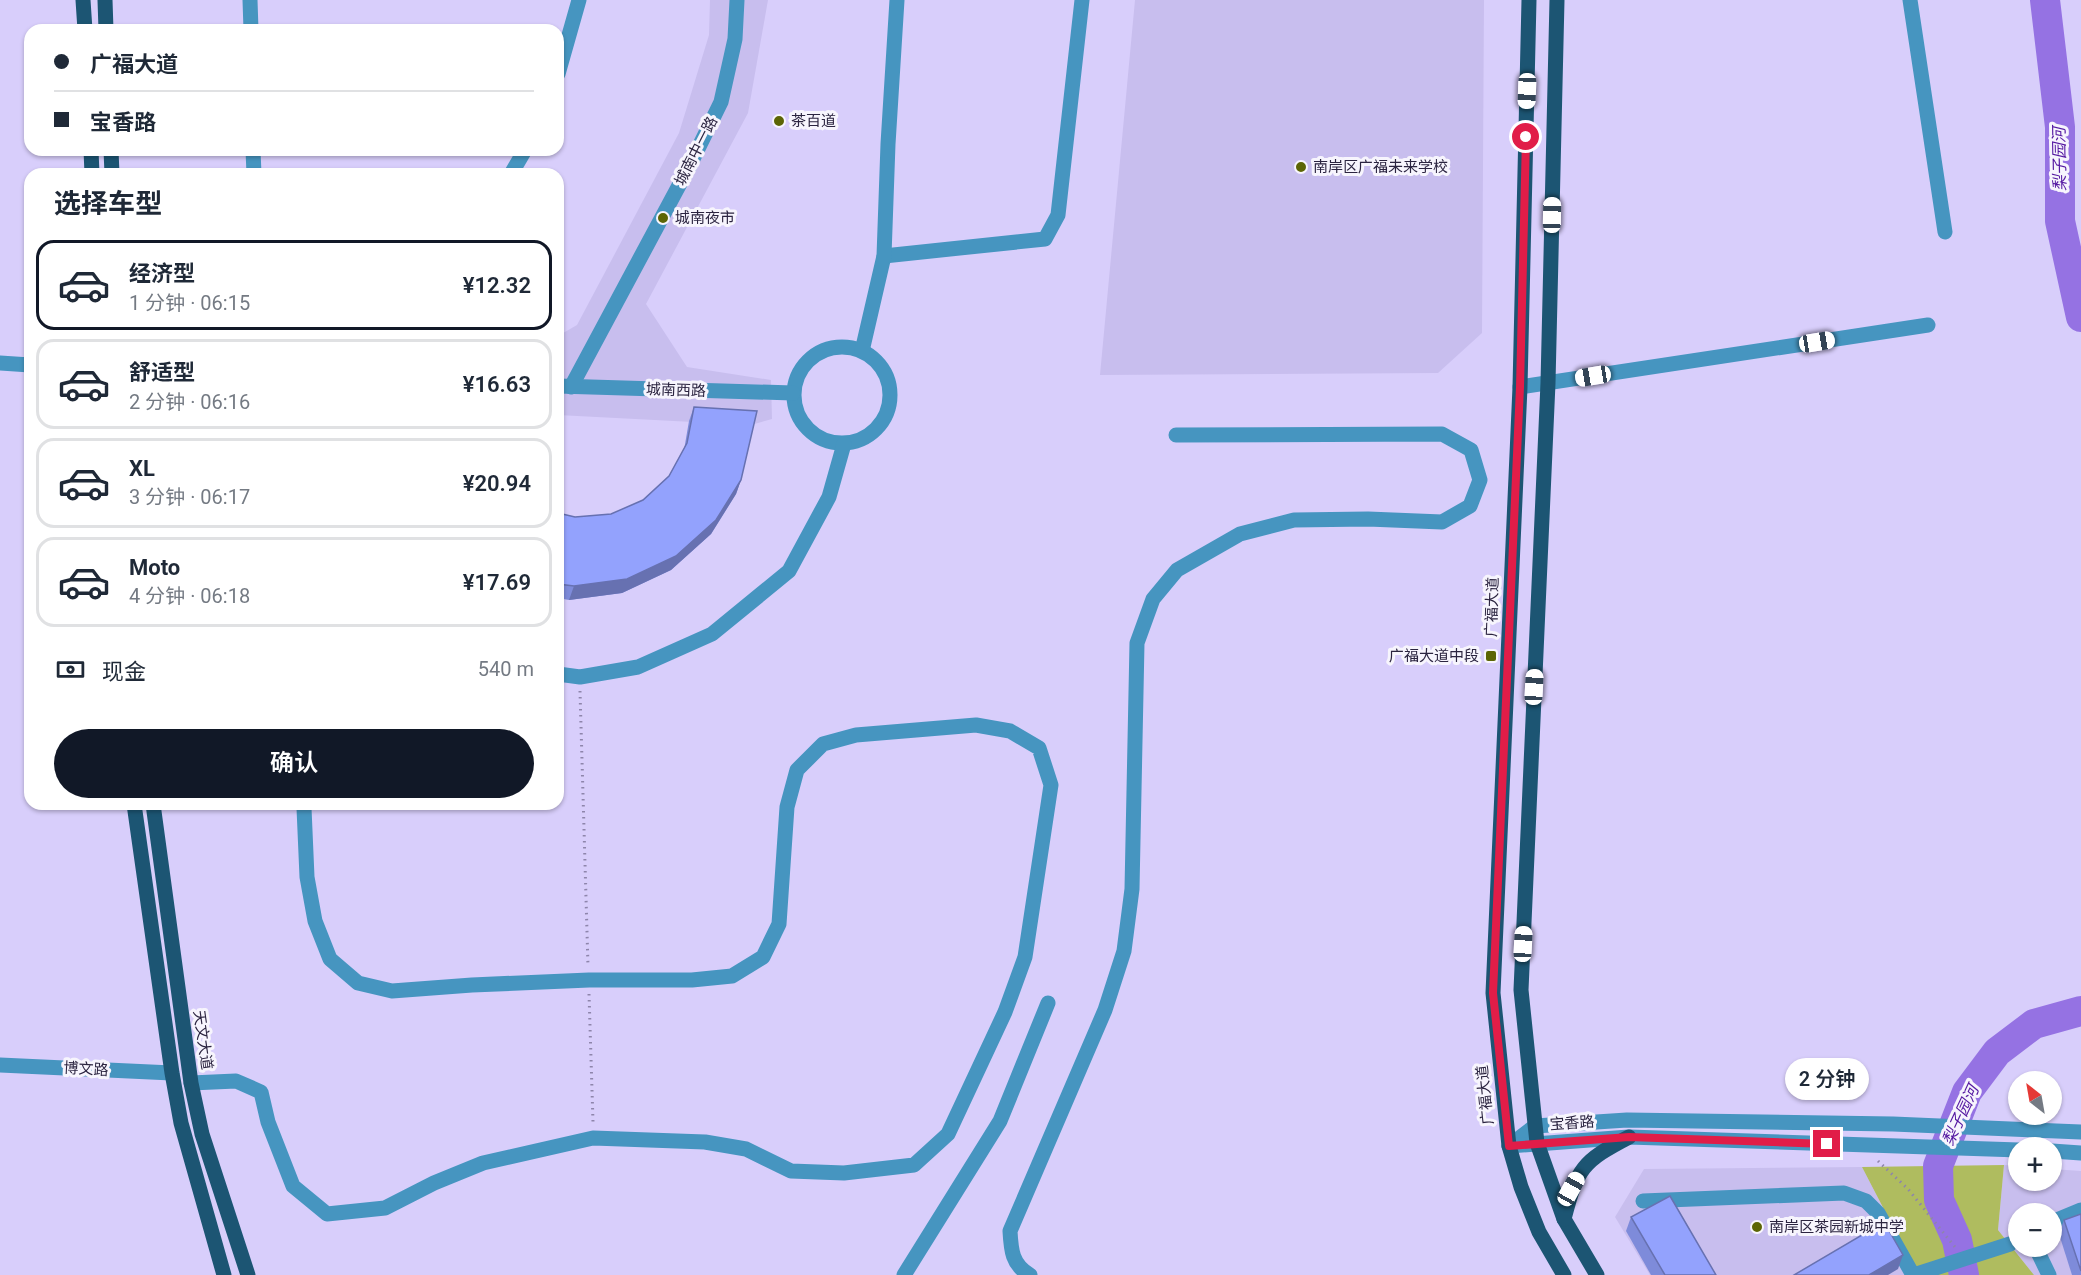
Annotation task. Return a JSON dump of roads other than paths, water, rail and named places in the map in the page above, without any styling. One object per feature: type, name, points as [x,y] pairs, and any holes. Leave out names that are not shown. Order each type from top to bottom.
[{"type":"main road","points":[[83,0],[85,24]]},
{"type":"main road","points":[[105,0],[106,24]]},
{"type":"main road","name":"广福大道","points":[[1529,0],[1520,387],[1493,993],[1509,1146],[1539,1232],[1564,1275]]},
{"type":"main road","points":[[1557,0],[1548,383],[1521,990],[1537,1143],[1564,1219],[1597,1275]]},
{"type":"main road","points":[[135,810],[171,1073],[184,1140],[224,1275]]},
{"type":"main road","name":"天文大道","points":[[154,810],[191,1083],[202,1134],[248,1275]]},
{"type":"main road","points":[[1564,1219],[1571,1189],[1583,1168],[1599,1153],[1629,1137]]},
{"type":"street","points":[[250,0],[251,24]]},
{"type":"street","points":[[564,53],[579,0]]},
{"type":"street","name":"城南中一路","points":[[564,387],[684,176],[721,102],[735,39],[737,0]]},
{"type":"street","points":[[862,351],[884,256],[897,0]]},
{"type":"street","points":[[884,256],[1045,239],[1058,215],[1082,0]]},
{"type":"street","points":[[1910,0],[1945,232]]},
{"type":"street","points":[[1520,387],[1928,325]]},
{"type":"street","points":[[847,347],[862,351],[875,359],[885,372],[890,387],[890,404],[885,419],[874,432],[860,440],[844,444],[828,442],[813,435],[802,423],[795,409],[793,393],[796,378],[804,364],[816,354],[831,348],[847,347]]},
{"type":"street","points":[[0,363],[24,365]]},
{"type":"street","name":"城南西路","points":[[564,387],[793,393]]},
{"type":"street","points":[[1030,1275],[1021,1270],[1011,1253],[1010,1231],[1105,1010],[1124,951],[1132,889],[1137,643],[1153,599],[1177,570],[1240,534],[1294,520],[1368,519],[1442,522],[1470,506],[1480,480],[1471,450],[1442,434],[1176,435]]},
{"type":"street","points":[[564,675],[580,677],[638,667],[712,634],[789,571],[829,497],[844,444]]},
{"type":"street","points":[[191,1083],[236,1081],[261,1092],[268,1122],[293,1186],[327,1214],[385,1208],[434,1183],[483,1163],[593,1138],[705,1142],[746,1149],[791,1171],[844,1173],[914,1165],[948,1134],[1005,1012],[1025,957],[1051,785],[1039,748],[1010,731],[976,725],[856,735],[823,744],[797,770],[787,807],[779,924],[763,957],[732,976],[692,980],[589,980],[472,985],[392,991],[358,983],[330,958],[315,921],[307,877],[304,810]]},
{"type":"street","points":[[904,1275],[1000,1121],[1048,1003]]},
{"type":"street","name":"博文路","points":[[0,1065],[171,1073]]},
{"type":"street","name":"宝香路","points":[[1509,1146],[1535,1126],[1627,1120],[1893,1124],[2081,1132]]},
{"type":"street","name":"宝香路","points":[[1509,1146],[1629,1137],[2008,1150]]},
{"type":"street","points":[[2062,1152],[2081,1153]]},
{"type":"street","points":[[1643,1201],[1844,1193],[1866,1201],[1878,1213],[1914,1275],[2008,1244]]},
{"type":"street","points":[[2062,1218],[2081,1210]]},
{"type":"street","points":[[2040,1257],[2049,1275]]},
{"type":"waterway","name":"梨子园河","points":[[2045,0],[2060,127],[2060,221],[2081,317]]},
{"type":"waterway","name":"梨子园河","points":[[1964,1275],[1957,1240],[1939,1200],[1938,1166],[1967,1092],[1997,1052],[2034,1024],[2081,1011]]},
{"type":"place","name":"茶百道","points":[[779,121]]},
{"type":"place","name":"南岸区广福未来学校","points":[[1301,167]]},
{"type":"place","name":"城南夜市","points":[[663,218]]},
{"type":"place","name":"广福大道中段","points":[[1491,656]]},
{"type":"place","name":"南岸区茶园新城中学","points":[[1757,1227]]}]
